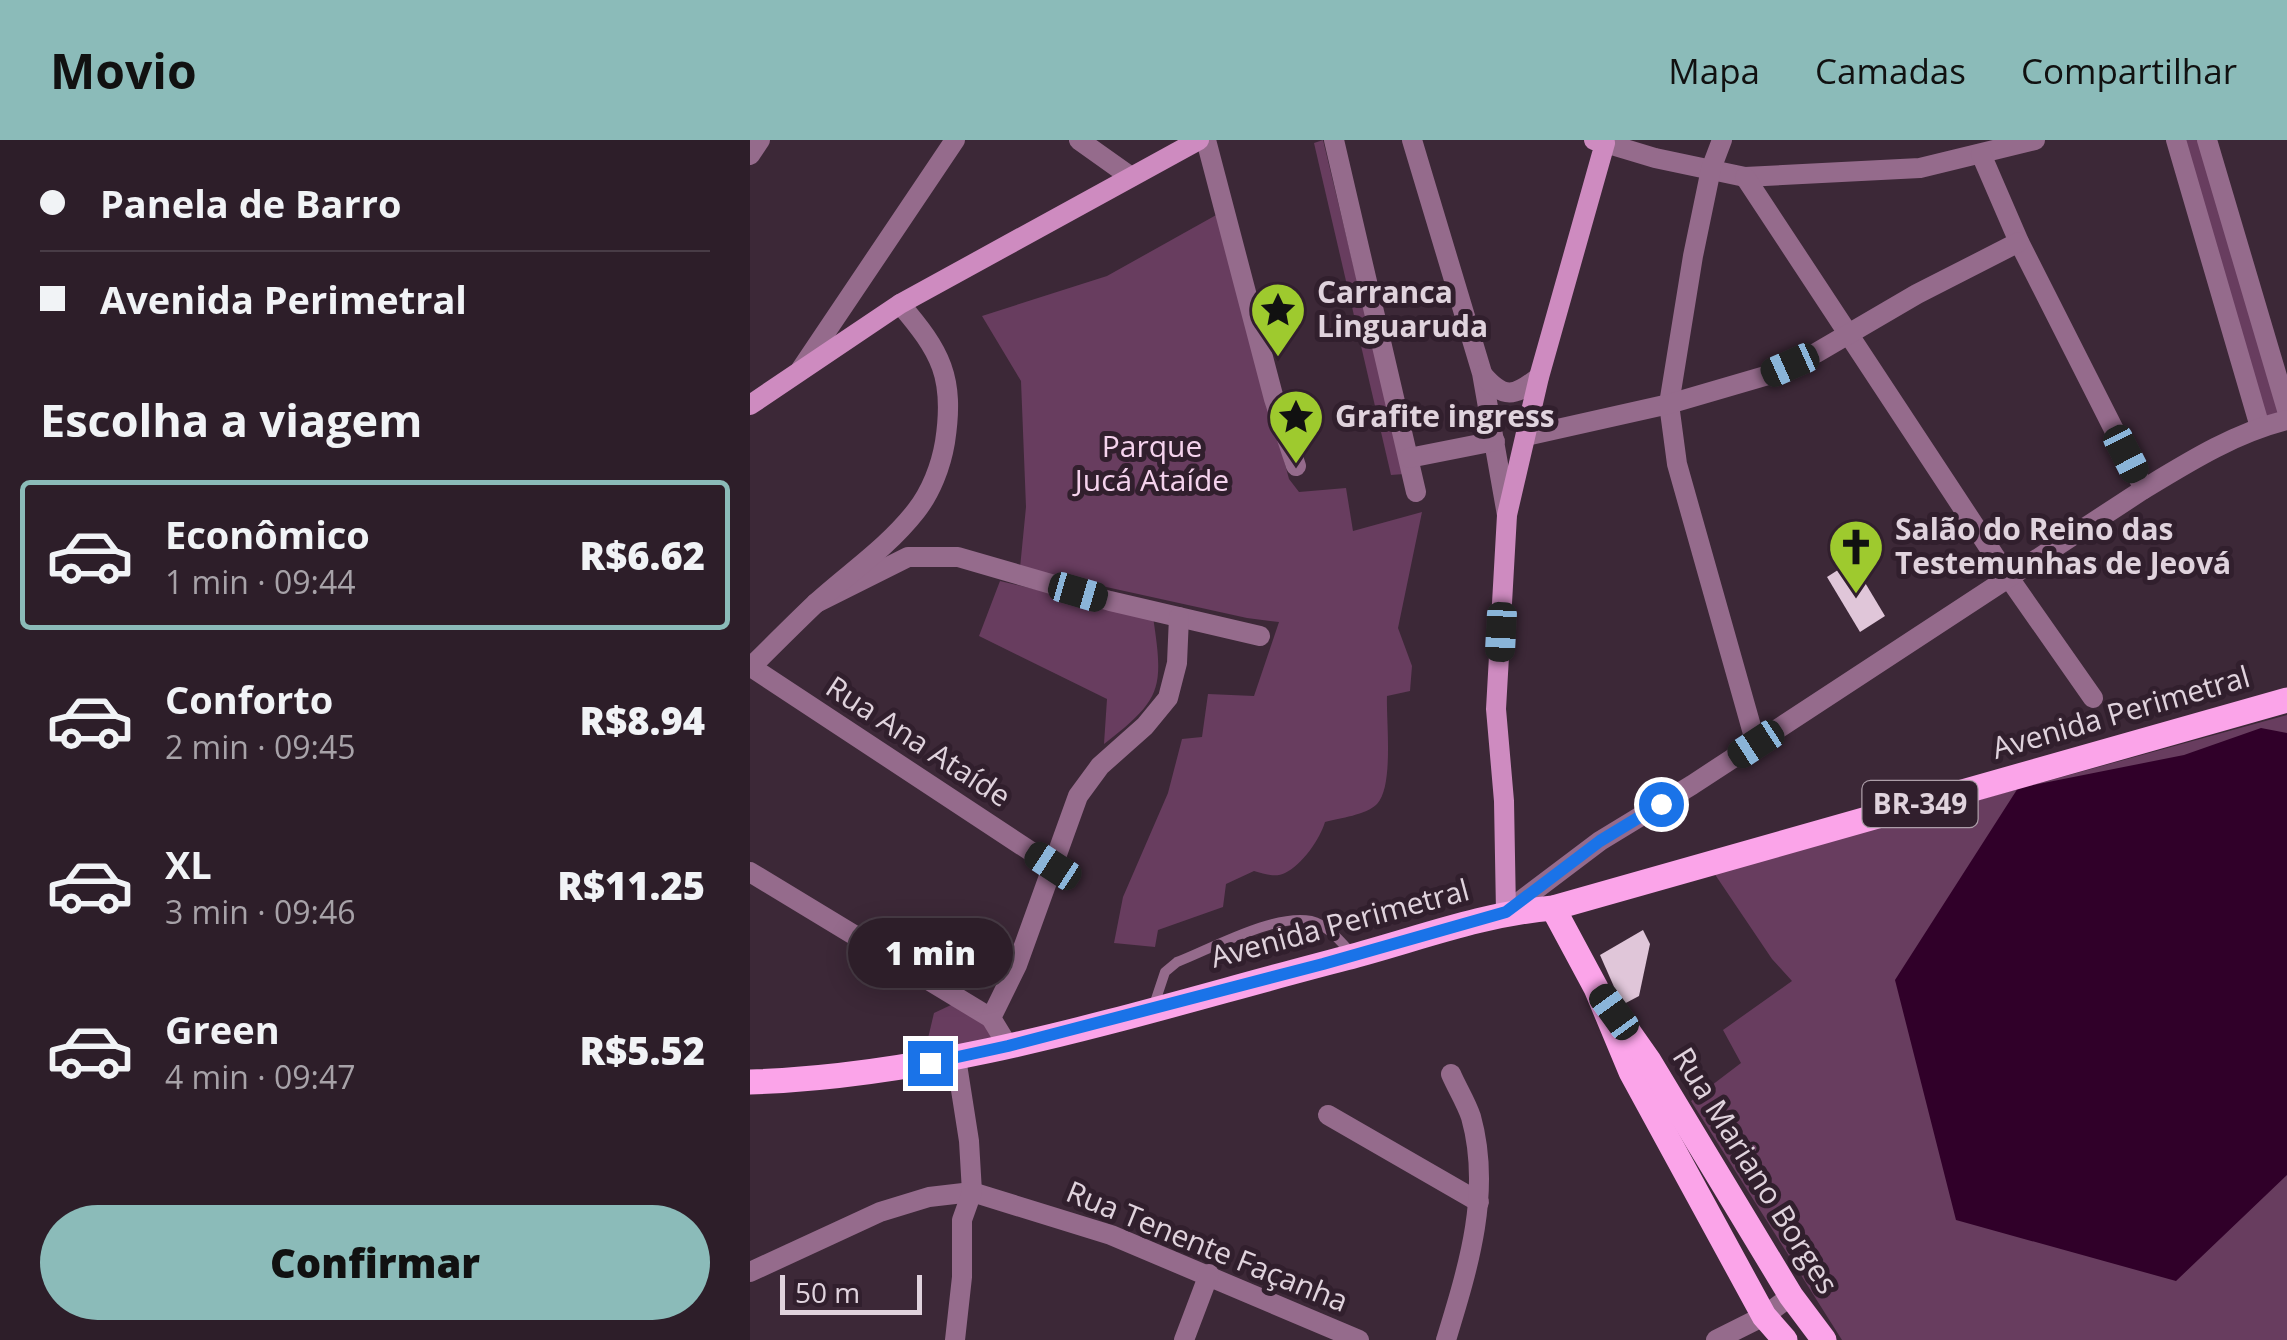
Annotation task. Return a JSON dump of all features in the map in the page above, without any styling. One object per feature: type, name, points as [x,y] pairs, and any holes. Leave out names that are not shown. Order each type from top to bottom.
[{"type":"main road","name":"Avenida Perimetral","points":[[751,1082],[876,1073],[1008,1046],[1506,912],[1553,908],[2287,700]]},
{"type":"main road","name":"Rua Mariano Borges","points":[[1553,908],[1596,988],[1631,1072],[1764,1316],[1785,1340]]},
{"type":"main road","name":"Rua Mariano Borges","points":[[1596,988],[1649,1061],[1790,1296],[1824,1340]]},
{"type":"street","points":[[801,370],[954,140]]},
{"type":"street","points":[[1079,140],[1130,177]]},
{"type":"street","points":[[750,405],[900,304],[1202,140],[1296,466]]},
{"type":"street","points":[[1334,140],[1416,492]]},
{"type":"street","points":[[1412,140],[1482,373],[1507,516]]},
{"type":"street","points":[[1722,140],[1711,170],[1693,256],[1669,404],[1677,464],[1756,744]]},
{"type":"street","points":[[1506,912],[1504,801],[1496,710],[1507,516],[1538,377],[1601,141],[1745,177],[1920,168],[2035,140]]},
{"type":"street","points":[[2176,140],[2260,427]]},
{"type":"street","points":[[2206,140],[2287,410]]},
{"type":"street","points":[[1981,154],[2019,242],[2144,489]]},
{"type":"street","points":[[1745,177],[2093,698]]},
{"type":"street","points":[[1526,436],[1669,404],[1764,376],[2019,242]]},
{"type":"street","points":[[750,668],[816,603],[876,554],[918,510],[941,465],[951,406],[946,380],[924,332],[900,304]]},
{"type":"street","points":[[1482,373],[1497,391],[1508,394],[1523,390],[1538,377]]},
{"type":"street","points":[[1506,912],[1600,841],[1756,744],[2144,489],[2205,452],[2260,427],[2287,420]]},
{"type":"street","points":[[1409,458],[1495,440]]},
{"type":"street","points":[[816,603],[908,558],[958,557],[1260,636]]},
{"type":"street","points":[[991,1018],[1017,965],[1078,796],[1088,780],[1145,726],[1168,698],[1177,662],[1179,617]]},
{"type":"street","name":"Rua Ana Ataíde","points":[[750,668],[1053,866]]},
{"type":"street","points":[[750,872],[991,1018],[1008,1046]]},
{"type":"street","points":[[955,1340],[962,1277],[962,1220],[972,1192],[969,1140],[956,1058]]},
{"type":"street","points":[[1446,1340],[1465,1276],[1479,1202],[1478,1148],[1470,1112],[1451,1074]]},
{"type":"street","points":[[1328,1115],[1479,1202]]},
{"type":"street","name":"Rua Tenente Façanha","points":[[750,1272],[880,1212],[928,1197],[972,1192],[1111,1234],[1359,1340]]},
{"type":"street","points":[[1184,1340],[1209,1274]]},
{"type":"street","points":[[1716,1340],[1764,1316],[1790,1296]]},
{"type":"lane","points":[[1152,1008],[1164,972],[1177,962],[1284,920],[1313,921],[1331,932],[1354,956]]},
{"type":"green space","points":[[1323,140],[1404,474],[1391,475],[1314,143]]},
{"type":"green space","points":[[2176,140],[2207,140],[2287,410],[2260,427]]},
{"type":"green space","name":"Parque Jucá Ataíde","points":[[1218,214],[1289,479],[1299,492],[1346,488],[1353,531],[1422,512],[1398,628],[1412,666],[1410,691],[1387,696],[1386,783],[1377,804],[1325,822],[1310,851],[1285,873],[1254,871],[1226,884],[1223,907],[1158,930],[1155,947],[1114,943],[1123,897],[1168,793],[1182,739],[1202,737],[1208,694],[1254,696],[1279,622],[1020,568],[1026,507],[1021,381],[982,316],[1107,276]]},
{"type":"green space","points":[[1000,581],[1153,617],[1158,661],[1154,691],[1138,715],[1104,744],[1107,699],[979,636]]},
{"type":"green space","points":[[2287,715],[2287,1340],[1842,1340],[1691,1101],[1741,1063],[1723,1030],[1792,981],[1772,959],[1714,873]]},
{"type":"green space","points":[[972,1003],[1004,1038],[924,1055],[934,1013],[951,1005]]},
{"type":"shaded area","points":[[2261,728],[2287,733],[2287,1175],[2176,1281],[1956,1220],[1895,980],[2018,788],[2184,755]]},
{"type":"building","name":"Salão do Reino das Testemunhas de Jeová","points":[[1852,561],[1885,616],[1860,632],[1827,577]]},
{"type":"building","points":[[1643,930],[1650,944],[1639,996],[1622,1005],[1600,955]]},
{"type":"place","name":"Carranca Linguaruda","points":[[1278,359]]},
{"type":"place","name":"Grafite ingress","points":[[1296,466]]},
{"type":"place","name":"Salão do Reino das Testemunhas de Jeová","points":[[1856,596]]},
{"type":"route","points":[[930,1063],[1323,964],[1506,912],[1600,841],[1661,804]]}]
